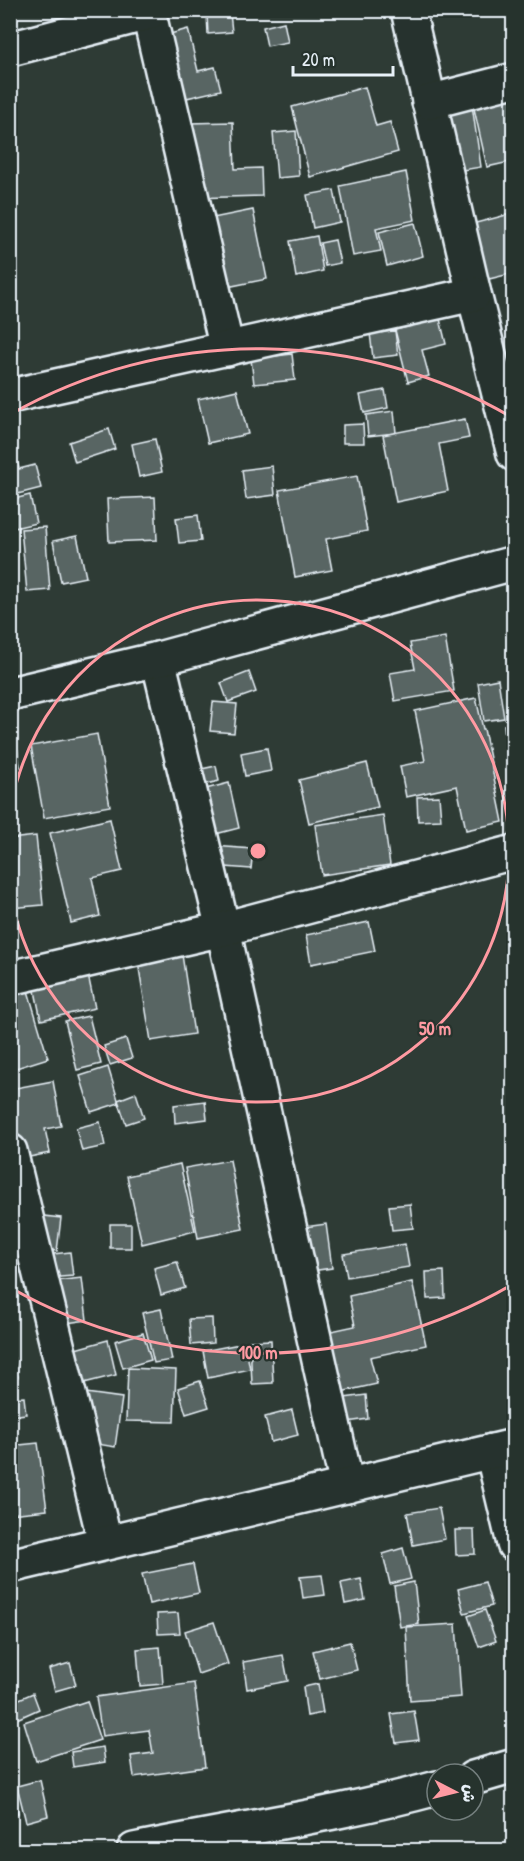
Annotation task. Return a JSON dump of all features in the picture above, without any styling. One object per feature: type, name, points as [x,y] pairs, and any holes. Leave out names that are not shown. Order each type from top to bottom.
[{"type":"street","points":[[408,10],[513,454]]},
{"type":"street","points":[[10,50],[148,12],[227,348]]},
{"type":"street","points":[[429,102],[513,80]]},
{"type":"street","points":[[10,396],[474,294]]},
{"type":"street","points":[[10,694],[158,658],[513,563]]},
{"type":"street","points":[[158,658],[223,929],[347,1486]]},
{"type":"street","points":[[10,978],[223,929],[513,852]]},
{"type":"street","points":[[10,1151],[105,1542]]},
{"type":"street","points":[[10,1566],[503,1448],[513,1544]]},
{"type":"street","points":[[485,1774],[513,1766]]},
{"type":"street","points":[[134,1851],[196,1844],[384,1803],[425,1791]]},
{"type":"building","points":[[230,13],[232,32],[208,34],[207,15]]},
{"type":"building","points":[[284,22],[288,42],[267,46],[263,27]]},
{"type":"building","points":[[188,29],[198,71],[215,67],[221,90],[178,100],[163,36]]},
{"type":"building","points":[[365,87],[376,126],[390,122],[398,152],[310,177],[292,107]]},
{"type":"building","points":[[514,95],[514,161],[487,167],[473,104]]},
{"type":"building","points":[[472,105],[481,167],[457,171],[449,108]]},
{"type":"building","points":[[233,122],[235,169],[261,168],[262,196],[191,198],[189,123]]},
{"type":"building","points":[[296,131],[299,176],[277,178],[273,133]]},
{"type":"building","points":[[406,172],[415,220],[376,228],[381,251],[353,256],[340,186]]},
{"type":"building","points":[[334,190],[340,222],[313,228],[307,195]]},
{"type":"building","points":[[253,210],[267,279],[222,288],[208,219]]},
{"type":"building","points":[[514,213],[514,273],[485,280],[472,224]]},
{"type":"building","points":[[415,223],[423,256],[387,266],[379,232]]},
{"type":"building","points":[[317,236],[323,271],[296,277],[290,241]]},
{"type":"building","points":[[335,240],[340,263],[325,266],[320,243]]},
{"type":"building","points":[[440,319],[446,344],[422,350],[429,376],[408,382],[395,330]]},
{"type":"building","points":[[395,331],[398,355],[373,358],[370,333]]},
{"type":"building","points":[[292,354],[295,380],[254,384],[251,359]]},
{"type":"building","points":[[237,390],[248,434],[208,443],[198,399]]},
{"type":"building","points":[[385,390],[388,408],[364,413],[360,395]]},
{"type":"building","points":[[394,411],[396,433],[368,436],[366,415]]},
{"type":"building","points":[[465,419],[469,438],[439,444],[448,491],[396,502],[383,435]]},
{"type":"building","points":[[363,424],[364,443],[343,443],[343,425]]},
{"type":"building","points":[[109,429],[115,449],[75,462],[69,442]]},
{"type":"building","points":[[10,431],[19,469],[35,465],[41,488],[10,496]]},
{"type":"building","points":[[155,439],[162,472],[139,477],[132,444]]},
{"type":"building","points":[[272,466],[275,495],[246,499],[242,470]]},
{"type":"building","points":[[357,476],[367,531],[326,539],[332,570],[295,577],[279,490]]},
{"type":"building","points":[[30,495],[36,523],[10,529],[10,500]]},
{"type":"building","points":[[155,497],[157,540],[109,542],[107,499]]},
{"type":"building","points":[[198,515],[201,541],[179,543],[176,518]]},
{"type":"building","points":[[45,527],[50,590],[27,592],[21,529]]},
{"type":"building","points":[[77,536],[86,577],[61,582],[53,541]]},
{"type":"building","points":[[445,637],[454,691],[395,701],[390,673],[415,669],[410,643]]},
{"type":"building","points":[[249,672],[256,692],[228,702],[221,683]]},
{"type":"building","points":[[498,679],[504,718],[484,721],[478,683]]},
{"type":"building","points":[[476,698],[503,822],[466,830],[457,786],[406,797],[400,766],[425,761],[415,711]]},
{"type":"building","points":[[213,702],[237,704],[234,733],[210,731]]},
{"type":"building","points":[[514,724],[514,801],[510,802],[504,725]]},
{"type":"building","points":[[97,734],[110,806],[44,818],[31,746]]},
{"type":"building","points":[[17,746],[20,767],[10,768],[10,747]]},
{"type":"building","points":[[267,748],[271,771],[245,776],[241,753]]},
{"type":"building","points":[[367,763],[378,807],[309,823],[299,780]]},
{"type":"building","points":[[216,766],[219,781],[191,788],[187,772]]},
{"type":"building","points":[[229,783],[239,828],[204,837],[194,792]]},
{"type":"building","points":[[439,796],[441,820],[418,821],[417,797]]},
{"type":"building","points":[[383,815],[390,865],[322,875],[315,825]]},
{"type":"building","points":[[110,819],[122,871],[92,878],[100,916],[71,923],[50,833]]},
{"type":"building","points":[[36,836],[43,905],[10,908],[10,839]]},
{"type":"building","points":[[213,846],[253,849],[251,869],[212,866]]},
{"type":"building","points":[[369,922],[375,951],[311,964],[306,935]]},
{"type":"building","points":[[181,948],[194,1034],[151,1041],[137,956]]},
{"type":"building","points":[[87,970],[95,1008],[41,1020],[33,981]]},
{"type":"building","points":[[26,984],[48,1058],[10,1070],[10,989]]},
{"type":"building","points":[[89,1016],[101,1064],[77,1070],[65,1021]]},
{"type":"building","points":[[126,1039],[132,1058],[110,1065],[104,1046]]},
{"type":"building","points":[[108,1067],[119,1103],[91,1112],[80,1076]]},
{"type":"building","points":[[53,1081],[61,1126],[45,1129],[50,1153],[19,1159],[10,1115],[10,1089]]},
{"type":"building","points":[[136,1093],[144,1118],[126,1124],[118,1100]]},
{"type":"building","points":[[205,1101],[207,1119],[175,1123],[174,1105]]},
{"type":"building","points":[[100,1122],[105,1146],[82,1151],[76,1128]]},
{"type":"building","points":[[230,1160],[243,1229],[198,1238],[185,1168]]},
{"type":"building","points":[[180,1164],[195,1231],[142,1244],[127,1176]]},
{"type":"building","points":[[410,1204],[413,1228],[392,1230],[389,1206]]},
{"type":"building","points":[[44,1216],[61,1218],[57,1251],[40,1249]]},
{"type":"building","points":[[110,1224],[131,1224],[131,1248],[110,1248]]},
{"type":"building","points":[[326,1224],[332,1268],[304,1272],[298,1228]]},
{"type":"building","points":[[405,1244],[409,1267],[347,1277],[343,1254]]},
{"type":"building","points":[[70,1252],[73,1276],[48,1278],[45,1255]]},
{"type":"building","points":[[177,1262],[185,1288],[161,1295],[154,1268]]},
{"type":"building","points":[[444,1271],[445,1298],[427,1299],[426,1272]]},
{"type":"building","points":[[82,1278],[87,1320],[60,1324],[55,1281]]},
{"type":"building","points":[[412,1282],[426,1345],[370,1357],[377,1384],[336,1393],[322,1333],[355,1326],[349,1296]]},
{"type":"building","points":[[161,1309],[172,1360],[154,1363],[142,1313]]},
{"type":"building","points":[[212,1318],[213,1343],[191,1345],[189,1319]]},
{"type":"building","points":[[143,1333],[151,1360],[123,1368],[115,1341]]},
{"type":"building","points":[[108,1340],[116,1375],[76,1385],[68,1351]]},
{"type":"building","points":[[271,1340],[273,1383],[252,1384],[250,1341]]},
{"type":"building","points":[[10,1343],[18,1377],[10,1379]]},
{"type":"building","points":[[245,1343],[250,1369],[208,1378],[203,1351]]},
{"type":"building","points":[[128,1368],[176,1370],[174,1422],[126,1421]]},
{"type":"building","points":[[200,1381],[209,1407],[186,1414],[178,1388]]},
{"type":"building","points":[[86,1393],[122,1398],[115,1447],[79,1441]]},
{"type":"building","points":[[366,1395],[368,1419],[340,1423],[337,1399]]},
{"type":"building","points":[[24,1397],[26,1414],[10,1416],[10,1398]]},
{"type":"building","points":[[292,1410],[298,1435],[271,1442],[265,1417]]},
{"type":"building","points":[[38,1443],[47,1510],[10,1514],[10,1446]]},
{"type":"building","points":[[439,1508],[445,1539],[413,1545],[407,1513]]},
{"type":"building","points":[[455,1530],[474,1530],[475,1554],[456,1555]]},
{"type":"building","points":[[403,1548],[411,1579],[390,1584],[383,1554]]},
{"type":"building","points":[[193,1564],[199,1593],[149,1604],[142,1574]]},
{"type":"building","points":[[322,1575],[325,1595],[303,1598],[300,1577]]},
{"type":"building","points":[[361,1579],[365,1600],[345,1604],[341,1583]]},
{"type":"building","points":[[414,1582],[419,1624],[400,1627],[394,1586]]},
{"type":"building","points":[[485,1582],[492,1606],[464,1613],[458,1589]]},
{"type":"building","points":[[485,1610],[496,1641],[479,1647],[468,1616]]},
{"type":"building","points":[[178,1613],[180,1633],[158,1634],[157,1614]]},
{"type":"building","points":[[214,1622],[228,1664],[198,1674],[185,1631]]},
{"type":"building","points":[[456,1624],[461,1697],[410,1701],[406,1627]]},
{"type":"building","points":[[350,1642],[357,1670],[320,1679],[313,1651]]},
{"type":"building","points":[[160,1647],[163,1684],[140,1686],[137,1649]]},
{"type":"building","points":[[283,1655],[288,1681],[247,1689],[243,1662]]},
{"type":"building","points":[[70,1663],[76,1685],[55,1691],[49,1669]]},
{"type":"building","points":[[194,1683],[205,1767],[134,1777],[131,1756],[153,1753],[149,1730],[102,1736],[96,1697]]},
{"type":"building","points":[[318,1684],[323,1713],[307,1716],[303,1687]]},
{"type":"building","points":[[33,1693],[39,1709],[10,1722],[10,1703]]},
{"type":"building","points":[[87,1701],[100,1740],[36,1761],[24,1722]]},
{"type":"building","points":[[414,1711],[419,1740],[396,1743],[391,1714]]},
{"type":"building","points":[[103,1747],[105,1762],[73,1767],[71,1752]]},
{"type":"building","points":[[10,1780],[18,1813],[10,1814]]},
{"type":"building","points":[[40,1780],[48,1816],[26,1822],[17,1786]]}]
